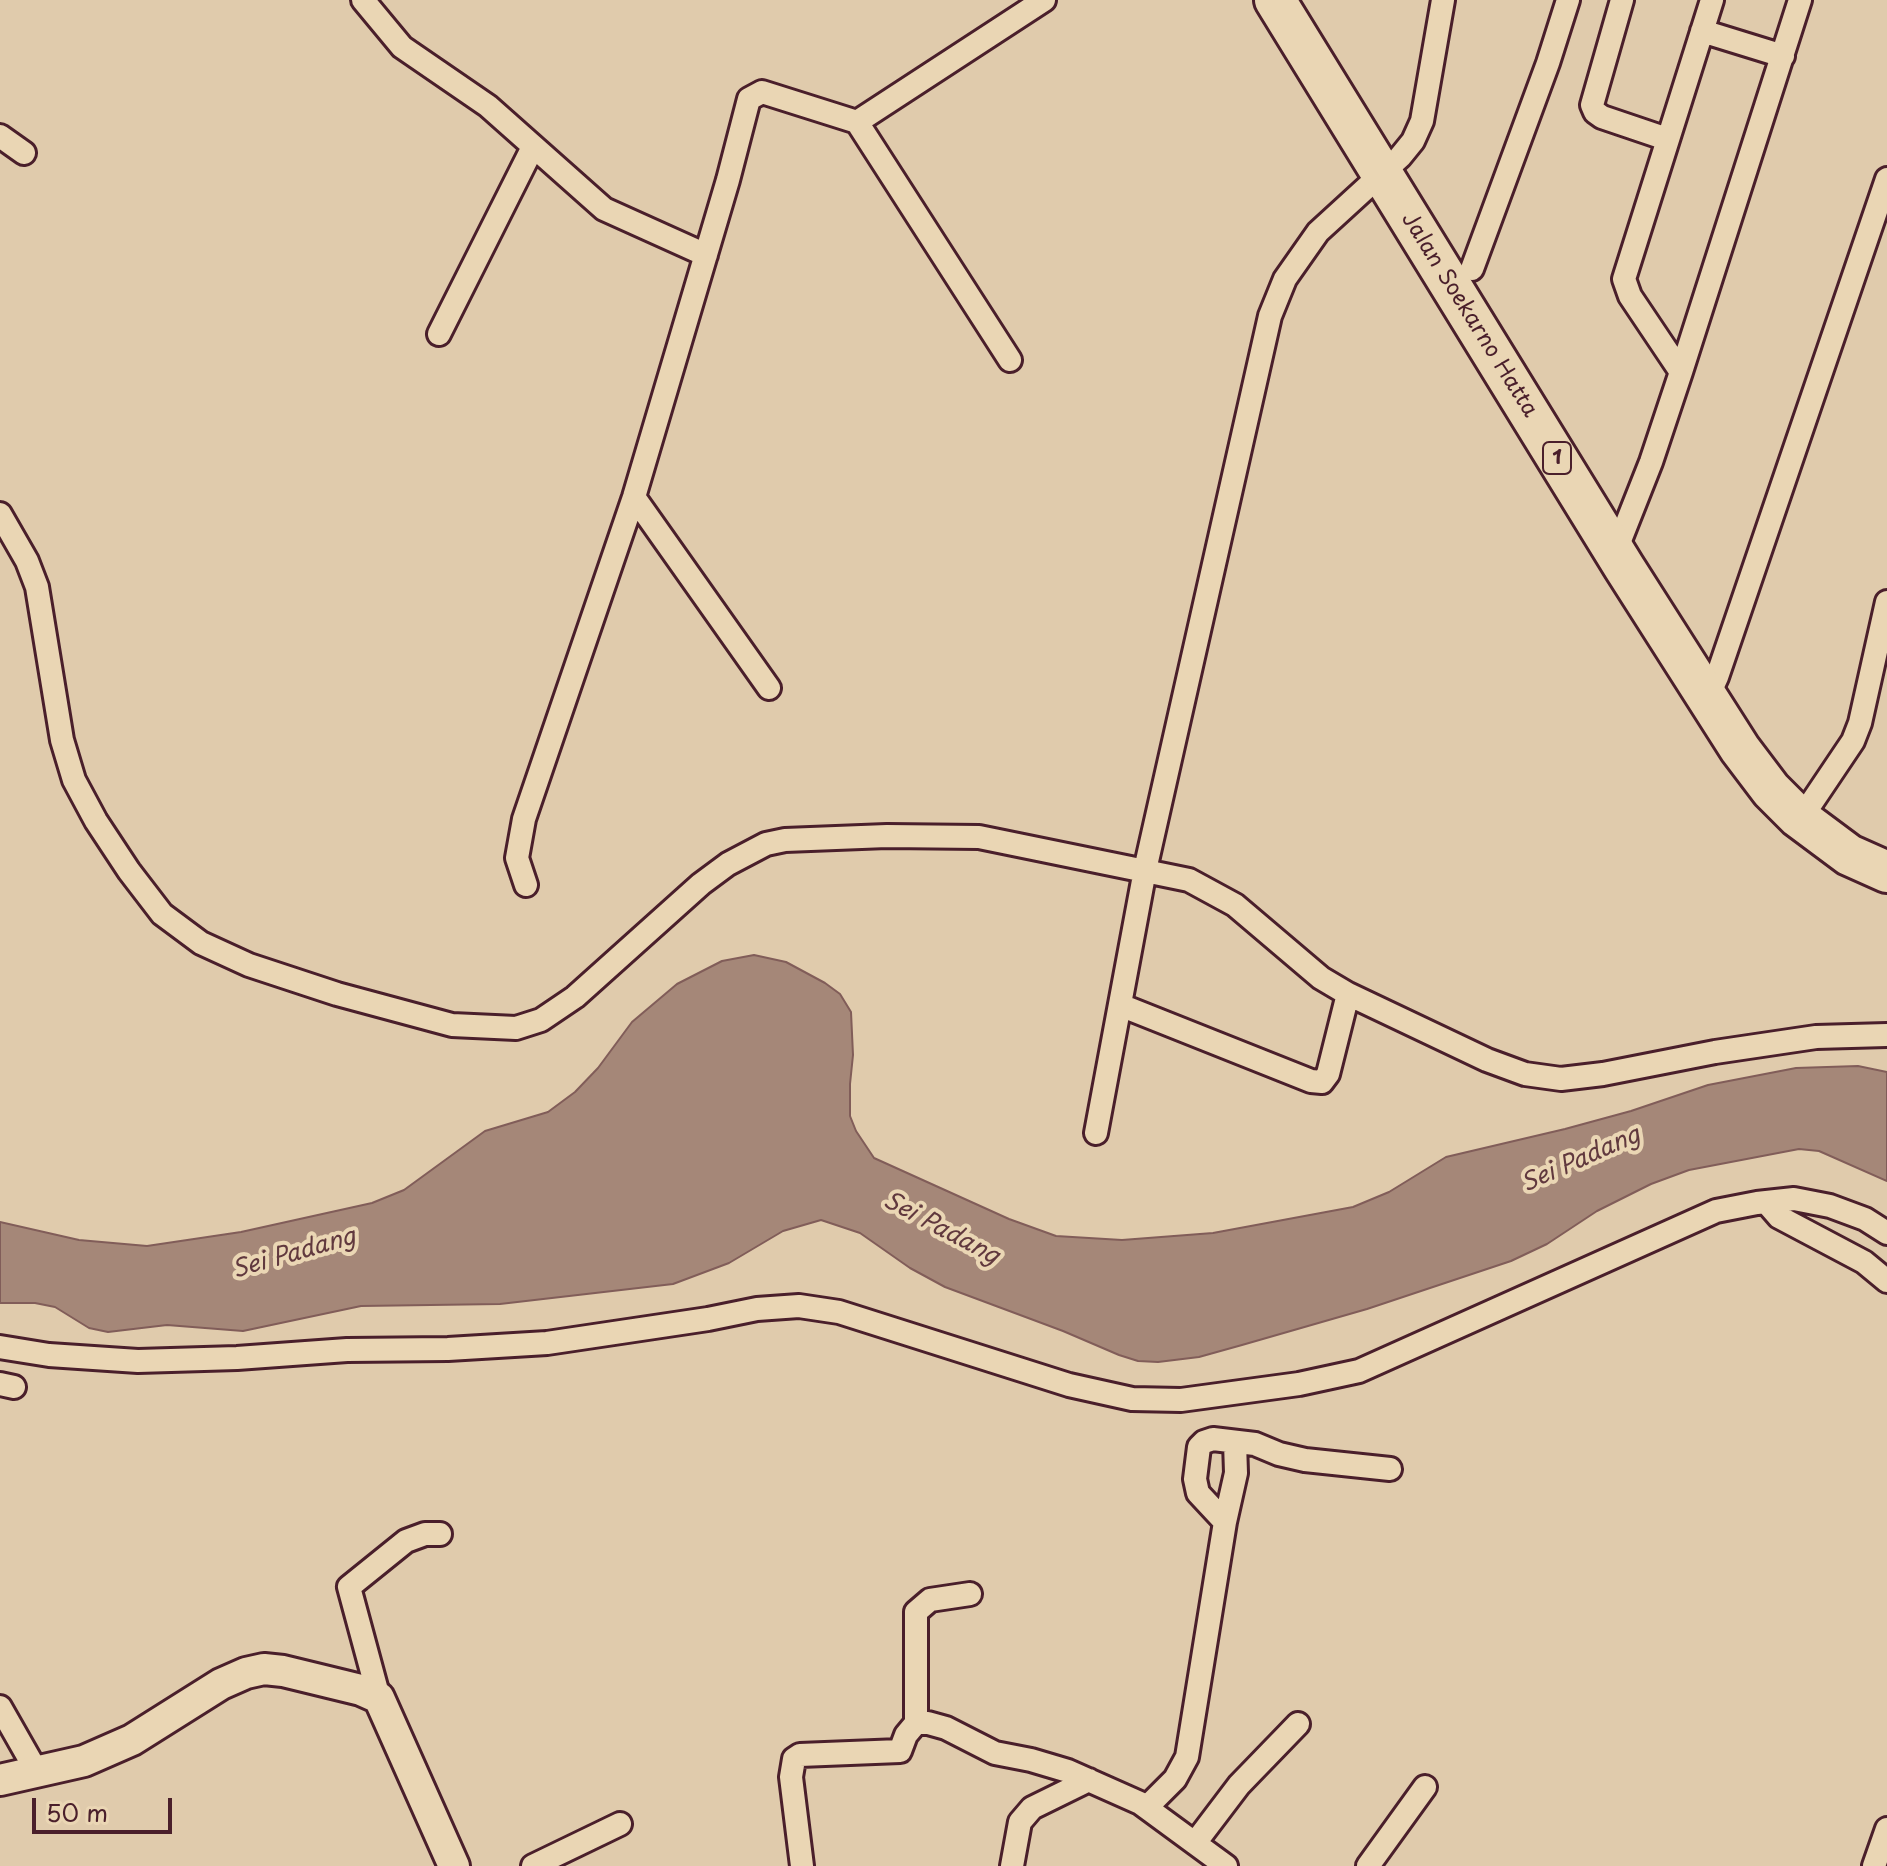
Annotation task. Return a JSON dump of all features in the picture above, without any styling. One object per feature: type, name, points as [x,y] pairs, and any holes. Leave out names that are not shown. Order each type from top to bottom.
[{"type":"highway","name":"Jalan Soekarno Hatta","points":[[1275,0],[1391,166],[1472,269],[1620,541]]},
{"type":"highway","name":"Jalan Soekarno Hatta","points":[[1301,0],[1391,166],[1712,688],[1771,790],[1798,817],[1849,855],[1887,872]]},
{"type":"highway","name":"Jalan Soekarno Hatta","points":[[1712,688],[1812,802],[1854,832],[1887,848]]},
{"type":"street","points":[[363,0],[402,47],[488,106],[604,209],[706,255]]},
{"type":"street","points":[[857,122],[1044,0]]},
{"type":"street","points":[[1096,1133],[1145,870],[1270,316],[1285,279],[1300,254],[1318,232],[1391,166],[1413,141],[1422,121],[1443,0]]},
{"type":"street","points":[[1472,269],[1568,0]]},
{"type":"street","points":[[1622,0],[1592,105],[1602,117],[1667,139]]},
{"type":"street","points":[[1681,372],[1624,284],[1712,0]]},
{"type":"street","points":[[1620,541],[1681,372],[1800,0]]},
{"type":"street","points":[[1702,31],[1783,56]]},
{"type":"street","points":[[526,885],[517,858],[524,819],[634,497],[749,99],[762,92],[857,122],[1010,360]]},
{"type":"street","points":[[0,136],[24,153]]},
{"type":"street","points":[[439,334],[533,147]]},
{"type":"street","points":[[1712,688],[1887,179]]},
{"type":"street","points":[[634,497],[769,688]]},
{"type":"street","points":[[0,514],[27,561],[37,587],[62,740],[74,780],[129,871],[162,914],[201,943],[249,965],[337,994],[452,1025],[516,1028],[541,1020],[575,997],[701,884],[749,852],[785,840],[887,836],[979,837],[1189,880],[1235,905],[1321,978],[1348,994],[1487,1060],[1525,1074],[1561,1079],[1816,1037],[1887,1035]]},
{"type":"street","points":[[1812,802],[1853,741],[1860,723],[1887,602]]},
{"type":"street","points":[[1120,1005],[1311,1081],[1322,1082],[1328,1074],[1348,994]]},
{"type":"street","points":[[0,1347],[49,1355],[138,1361],[347,1350],[448,1349],[547,1343],[757,1309],[799,1306],[839,1312],[1069,1385],[1132,1399],[1181,1400],[1274,1388],[1359,1371],[1672,1228],[1716,1211],[1794,1199],[1830,1206],[1865,1219],[1887,1233]]},
{"type":"street","points":[[1766,1202],[1779,1217],[1864,1262],[1887,1281]]},
{"type":"street","points":[[1225,1522],[1202,1499],[1195,1479],[1199,1447],[1213,1439],[1255,1444],[1305,1460],[1390,1469]]},
{"type":"street","points":[[1147,1807],[1175,1779],[1187,1757],[1225,1522],[1236,1473],[1235,1442]]},
{"type":"street","points":[[440,1534],[425,1534],[406,1541],[349,1587],[379,1698],[416,1787],[454,1866]]},
{"type":"street","points":[[802,1866],[791,1777],[794,1759],[800,1755],[900,1751],[906,1735],[916,1723],[916,1612],[930,1600],[970,1594]]},
{"type":"street","points":[[0,1780],[84,1761],[132,1740],[221,1684],[264,1669],[309,1677],[372,1693],[379,1698]]},
{"type":"street","points":[[0,1707],[37,1772]]},
{"type":"street","points":[[916,1723],[946,1728],[995,1753],[1031,1760],[1089,1780],[1147,1807],[1226,1866]]},
{"type":"street","points":[[1195,1843],[1239,1785],[1298,1724]]},
{"type":"street","points":[[1012,1866],[1020,1822],[1032,1808],[1089,1780]]},
{"type":"street","points":[[1368,1866],[1425,1787]]},
{"type":"street","points":[[533,1866],[620,1824]]},
{"type":"street","points":[[1874,1866],[1887,1829]]},
{"type":"water","name":"Sei Padang","points":[[754,955],[786,962],[825,983],[840,994],[851,1012],[853,1055],[850,1116],[874,1158],[1009,1219],[1056,1236],[1122,1240],[1213,1233],[1353,1207],[1389,1192],[1446,1157],[1631,1111],[1708,1085],[1796,1068],[1858,1066],[1887,1072],[1887,1181],[1819,1151],[1799,1149],[1689,1170],[1651,1184],[1597,1211],[1547,1244],[1511,1261],[1367,1309],[1242,1345],[1199,1357],[1158,1362],[1138,1361],[1119,1355],[945,1287],[910,1268],[860,1233],[821,1220],[783,1231],[729,1263],[673,1284],[500,1304],[361,1306],[243,1331],[167,1325],[108,1332],[89,1328],[55,1307],[35,1303],[0,1303],[0,1222],[79,1240],[147,1246],[241,1232],[372,1203],[404,1190],[485,1131],[548,1112],[575,1092],[598,1068],[632,1022],[677,984],[722,961]]}]
